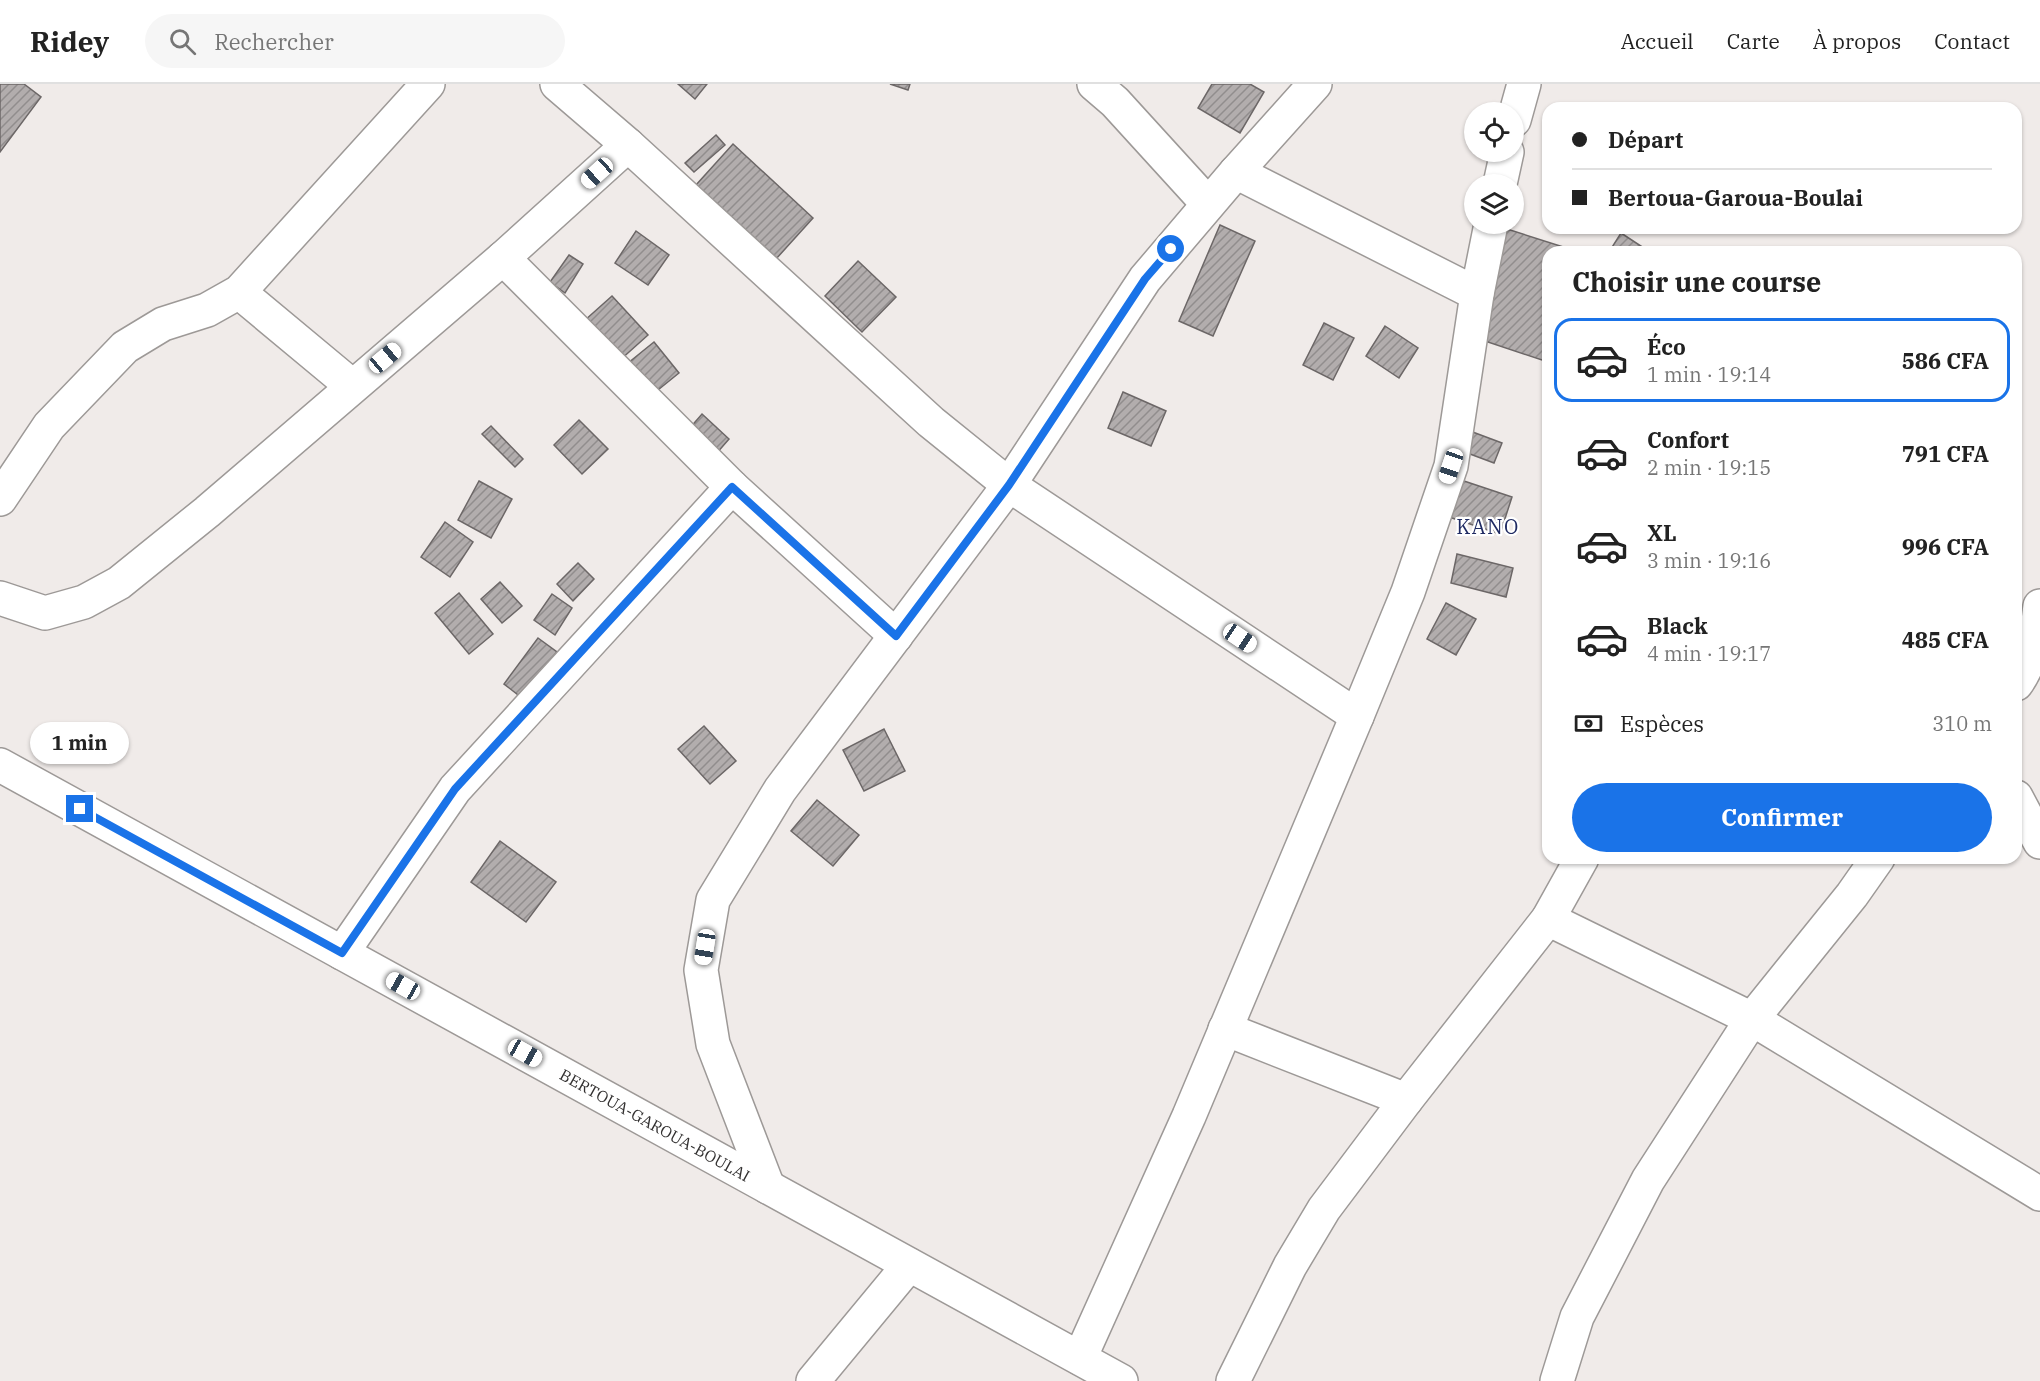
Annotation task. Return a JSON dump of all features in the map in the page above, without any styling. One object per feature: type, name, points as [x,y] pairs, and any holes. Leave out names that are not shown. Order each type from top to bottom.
[{"type":"main road","points":[[0,499],[49,426],[124,347],[163,324],[207,310],[239,292],[428,84]]},
{"type":"main road","points":[[557,84],[931,422],[1009,485],[1357,716]]},
{"type":"main road","points":[[1095,84],[1208,204]]},
{"type":"main road","points":[[768,1187],[713,1044],[702,970],[713,900],[780,790],[1009,485],[1145,279],[1315,84]]},
{"type":"main road","points":[[1519,102],[1524,84]]},
{"type":"main road","points":[[0,598],[45,613],[84,602],[119,583],[207,512],[503,258],[628,146]]},
{"type":"main road","points":[[1236,172],[1477,294]]},
{"type":"main road","points":[[1080,1358],[1189,1116],[1407,592],[1451,466],[1477,294],[1489,234]]},
{"type":"main road","points":[[503,258],[732,487],[896,636]]},
{"type":"main road","points":[[239,292],[352,386]]},
{"type":"main road","points":[[342,953],[455,789],[732,487]]},
{"type":"main road","points":[[2022,675],[2038,628],[2040,606]]},
{"type":"main road","name":"BERTOUA-GAROUA-BOULAI","points":[[0,765],[1121,1381]]},
{"type":"main road","points":[[2022,808],[2040,842]]},
{"type":"main road","points":[[1233,1381],[1290,1266],[1324,1209],[1406,1100],[1548,920],[1579,864]]},
{"type":"main road","points":[[1557,1381],[1577,1317],[1648,1180],[1752,1019],[1852,895],[1874,864]]},
{"type":"main road","points":[[1548,920],[1752,1019],[2040,1194]]},
{"type":"main road","points":[[1225,1029],[1406,1100]]},
{"type":"main road","points":[[813,1381],[909,1264]]},
{"type":"building","points":[[0,84],[24,84],[41,97],[0,152]]},
{"type":"building","points":[[678,84],[707,84],[695,99]]},
{"type":"building","points":[[890,84],[910,84],[908,90]]},
{"type":"building","points":[[1212,84],[1250,84],[1264,92],[1240,133],[1198,108]]},
{"type":"building","points":[[716,135],[725,145],[694,172],[685,163]]},
{"type":"building","points":[[733,144],[813,218],[776,259],[696,185]]},
{"type":"building","points":[[1220,225],[1255,241],[1213,336],[1179,321]]},
{"type":"building","points":[[636,231],[669,255],[648,285],[615,263]]},
{"type":"building","points":[[1505,234],[1523,234],[1560,246],[1542,246],[1542,360],[1473,337]]},
{"type":"building","points":[[1623,234],[1641,246],[1613,246]]},
{"type":"building","points":[[569,255],[583,264],[565,293],[550,282]]},
{"type":"building","points":[[858,261],[896,297],[862,332],[825,296]]},
{"type":"building","points":[[612,296],[648,335],[619,361],[584,321]]},
{"type":"building","points":[[1324,323],[1354,338],[1333,380],[1303,365]]},
{"type":"building","points":[[1385,326],[1418,348],[1399,378],[1366,356]]},
{"type":"building","points":[[654,342],[679,373],[653,394],[628,363]]},
{"type":"building","points":[[1123,392],[1166,411],[1151,446],[1108,428]]},
{"type":"building","points":[[702,414],[729,439],[716,454],[689,429]]},
{"type":"building","points":[[579,420],[608,449],[582,474],[554,445]]},
{"type":"building","points":[[491,426],[523,459],[515,467],[482,434]]},
{"type":"building","points":[[1470,431],[1502,443],[1494,463],[1462,451]]},
{"type":"building","points":[[1455,478],[1512,497],[1500,534],[1443,515]]},
{"type":"building","points":[[479,481],[512,499],[491,538],[458,520]]},
{"type":"building","points":[[445,522],[473,542],[450,577],[421,557]]},
{"type":"building","points":[[1457,554],[1513,568],[1506,597],[1451,583]]},
{"type":"building","points":[[578,563],[594,579],[573,601],[557,584]]},
{"type":"building","points":[[500,582],[522,606],[502,623],[481,599]]},
{"type":"building","points":[[459,593],[493,634],[469,654],[435,613]]},
{"type":"building","points":[[552,594],[572,608],[555,635],[534,620]]},
{"type":"building","points":[[1446,603],[1476,619],[1456,655],[1427,639]]},
{"type":"building","points":[[538,638],[557,652],[522,698],[504,684]]},
{"type":"building","points":[[704,726],[736,761],[710,784],[678,749]]},
{"type":"building","points":[[884,729],[905,771],[864,791],[843,750]]},
{"type":"building","points":[[817,800],[859,835],[833,866],[791,831]]},
{"type":"building","points":[[500,841],[556,882],[526,922],[471,882]]},
{"type":"district","name":"KANO","points":[[1488,527]]},
{"type":"route","points":[[80,809],[342,953],[455,789],[732,487],[896,636],[1009,485],[1145,279],[1171,249]]}]
